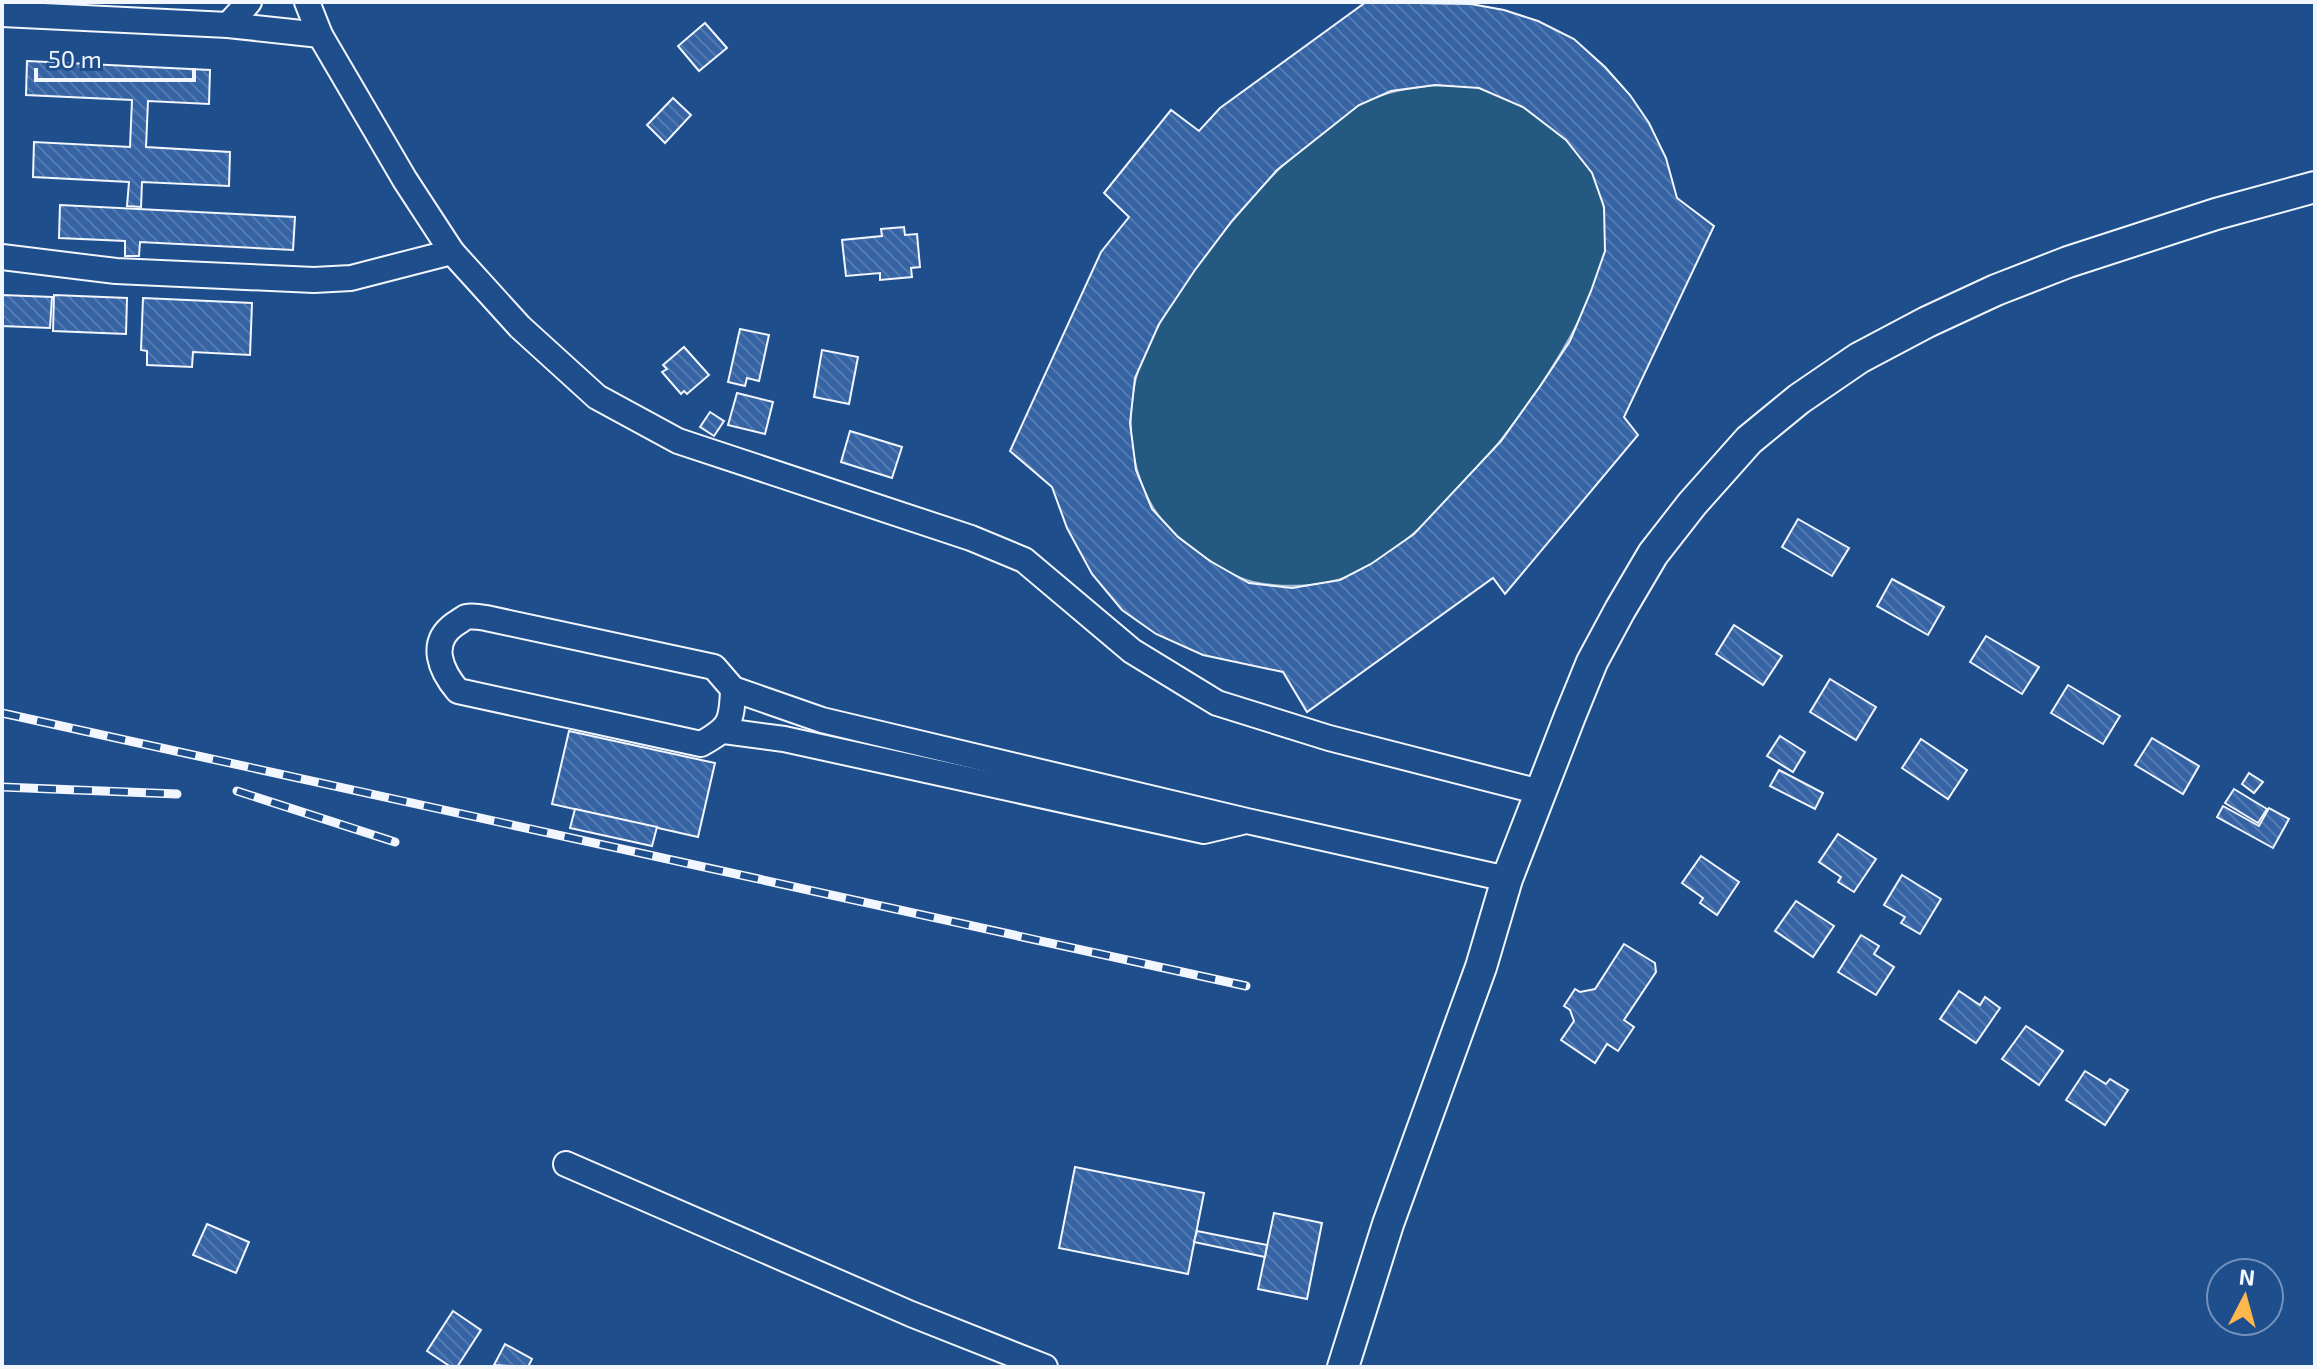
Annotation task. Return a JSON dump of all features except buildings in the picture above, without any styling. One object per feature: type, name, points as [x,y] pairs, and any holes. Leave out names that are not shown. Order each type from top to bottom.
[{"type":"main road","points":[[1343,1367],[1388,1224],[1481,967],[1507,879],[1592,662],[1653,554],[1692,504],[1749,440],[1799,399],[1859,358],[1927,322],[1996,290],[2068,262],[2216,214],[2315,187]]},
{"type":"street","points":[[228,25],[249,2]]},
{"type":"street","points":[[307,2],[320,35],[405,180],[452,252],[520,327],[597,397],[678,441],[971,538],[1024,560],[1132,651],[1217,703],[1329,738],[1540,792]]},
{"type":"street","points":[[2,14],[228,25],[320,35]]},
{"type":"street","points":[[2,257],[116,271],[314,280],[351,278],[452,252]]},
{"type":"street","points":[[1247,821],[1204,831],[784,739],[724,731],[701,744],[458,691],[445,675],[439,660],[440,642],[448,629],[465,617],[486,618],[714,667],[733,689],[822,720],[1507,879]]},
{"type":"street","points":[[724,731],[732,710],[733,689]]},
{"type":"street","points":[[566,1164],[911,1314],[1045,1367]]},
{"type":"shaded area","points":[[1435,85],[1475,87],[1512,100],[1558,132],[1583,158],[1600,190],[1606,222],[1605,252],[1592,292],[1569,339],[1500,442],[1458,490],[1416,531],[1375,563],[1338,580],[1292,586],[1243,579],[1213,563],[1169,528],[1145,492],[1137,471],[1131,427],[1135,382],[1143,357],[1173,301],[1215,242],[1282,166],[1358,106],[1390,93]]},
{"type":"railway","points":[[2,713],[1246,986]]},
{"type":"railway","points":[[2,787],[177,794]]},
{"type":"railway","points":[[237,791],[395,842]]}]
